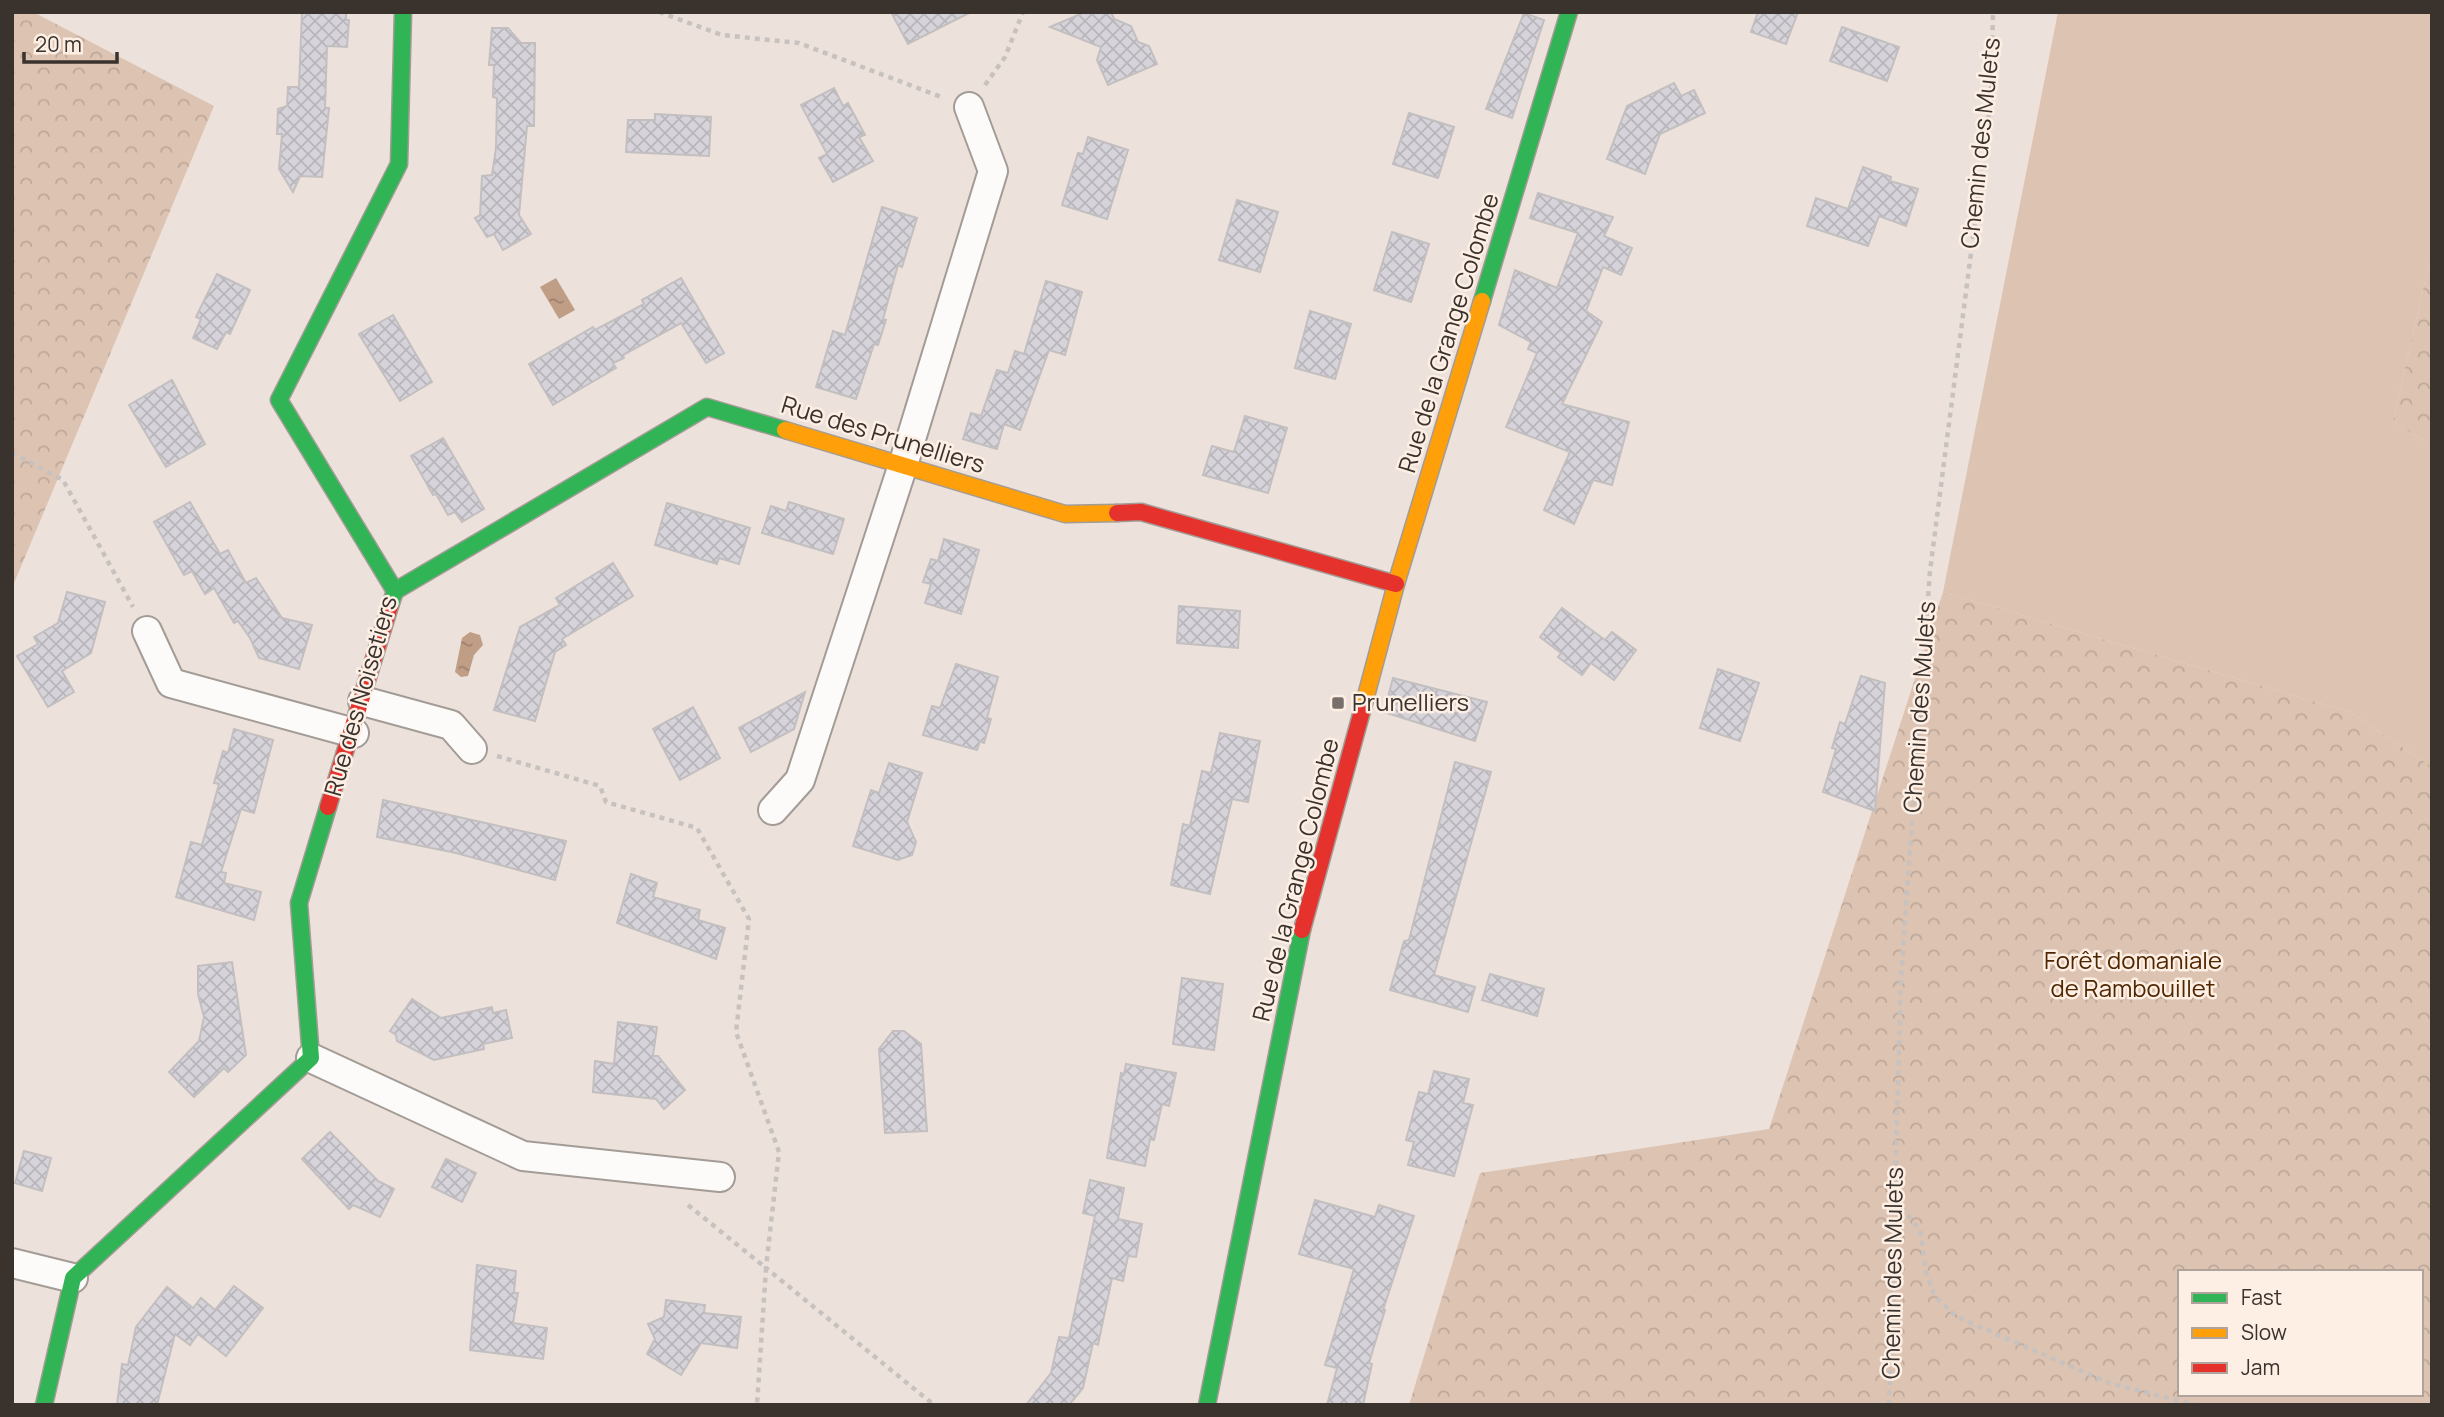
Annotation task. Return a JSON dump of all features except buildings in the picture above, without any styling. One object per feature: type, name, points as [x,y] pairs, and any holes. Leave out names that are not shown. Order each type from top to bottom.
[{"type":"street","name":"Rue des Noisetiers","points":[[311,1058],[299,903],[354,733],[395,591],[279,400],[398,164],[403,12]]},
{"type":"street","name":"Rue de la Grange Colombe","points":[[1206,1405],[1296,954],[1396,584],[1569,12]]},
{"type":"street","points":[[774,810],[800,780],[903,465],[993,171],[970,107]]},
{"type":"street","name":"Rue des Prunelliers","points":[[395,591],[707,407],[1065,514],[1141,512],[1396,584]]},
{"type":"street","points":[[147,631],[170,683],[354,733]]},
{"type":"street","points":[[363,701],[451,725],[472,749]]},
{"type":"street","points":[[44,1405],[73,1278],[311,1058],[523,1156],[720,1177]]},
{"type":"street","points":[[12,1263],[73,1278]]},
{"type":"path","points":[[659,12],[722,36],[799,43],[970,107],[1005,57],[1023,12]]},
{"type":"path","name":"Chemin des Mulets","points":[[1889,1405],[1901,976],[1930,571],[1991,98],[1993,12]]},
{"type":"path","points":[[12,453],[62,480],[147,631]]},
{"type":"path","points":[[472,749],[600,786],[606,802],[696,828],[749,919],[736,1032],[779,1152],[766,1268],[757,1405]]},
{"type":"path","points":[[1895,1199],[1920,1230],[1926,1272],[1934,1294],[1957,1317],[2109,1383],[2196,1405]]},
{"type":"path","points":[[685,1202],[934,1405]]},
{"type":"green space","points":[[12,12],[33,12],[214,106],[12,588]]},
{"type":"green space","points":[[2058,12],[2432,12],[2432,250],[2393,421],[2432,446],[2432,767],[2350,712],[1943,592]]},
{"type":"green space","points":[[2432,250],[2432,446],[2393,421]]},
{"type":"green space","name":"Forêt domaniale de Rambouillet","points":[[1943,592],[2350,712],[2432,767],[2432,1405],[1409,1405],[1480,1173],[1769,1129]]},
{"type":"water","points":[[556,278],[575,310],[559,319],[540,287]]},
{"type":"water","points":[[470,632],[480,635],[483,645],[474,655],[468,676],[461,677],[455,672],[462,638]]},
{"type":"traffic: fast","points":[[390,606],[395,591],[279,400],[399,164],[403,12]]},
{"type":"traffic: fast","points":[[1482,301],[1569,12]]},
{"type":"traffic: fast","points":[[395,591],[707,407],[785,430]]},
{"type":"traffic: fast","points":[[44,1405],[73,1278],[311,1058],[299,903],[328,807]]},
{"type":"traffic: fast","points":[[1207,1405],[1302,930]]},
{"type":"traffic: slow","points":[[1362,711],[1396,584],[1482,301]]},
{"type":"traffic: slow","points":[[785,430],[1065,514],[1117,513]]},
{"type":"traffic: jam","points":[[1117,513],[1141,512],[1396,584]]},
{"type":"traffic: jam","points":[[328,807],[390,606]]},
{"type":"traffic: jam","points":[[1302,930],[1362,711]]},
{"type":"place","name":"Prunelliers","points":[[1338,703]]}]
